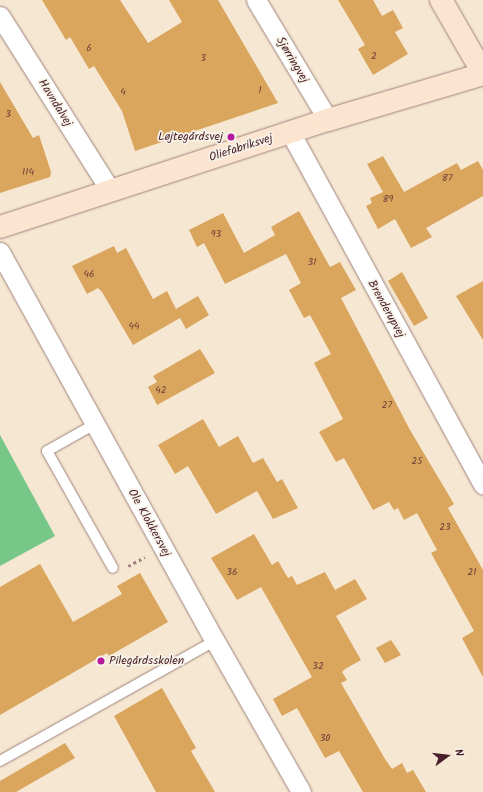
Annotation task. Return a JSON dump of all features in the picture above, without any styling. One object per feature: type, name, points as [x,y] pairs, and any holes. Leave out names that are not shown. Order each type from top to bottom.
[{"type":"street","name":"Sjørringvej","points":[[256,0],[328,120]]},
{"type":"street","points":[[442,0],[483,73]]},
{"type":"street","name":"Havndalvej","points":[[0,16],[110,190]]},
{"type":"street","name":"Oliefabriksvej","points":[[0,227],[290,132],[483,73]]},
{"type":"street","name":"Brenderupvej","points":[[290,132],[483,485]]},
{"type":"street","name":"Ole Klokkersvej","points":[[0,252],[215,641],[301,792]]},
{"type":"lane","points":[[95,424],[47,451],[113,568]]},
{"type":"lane","points":[[0,761],[215,641]]},
{"type":"path","points":[[113,568],[116,573],[163,547]]},
{"type":"green space","points":[[0,435],[55,536],[0,566]]},
{"type":"building","points":[[42,0],[120,0],[148,43],[182,22],[169,0],[218,0],[278,103],[135,151],[122,111],[94,66],[89,69],[70,37],[66,40]]},
{"type":"building","points":[[338,0],[373,0],[382,16],[393,10],[403,28],[395,32],[408,54],[373,75],[358,49],[365,45]]},
{"type":"building","points":[[0,82],[33,138],[39,135],[51,172],[50,177],[0,193]]},
{"type":"building","points":[[383,156],[404,192],[457,163],[461,170],[478,161],[483,170],[483,196],[426,228],[432,237],[411,248],[395,219],[378,229],[366,206],[372,203],[370,198],[383,192],[367,164]]},
{"type":"building","points":[[299,211],[330,267],[340,262],[356,290],[341,298],[410,430],[454,504],[448,508],[483,570],[483,677],[462,638],[474,631],[431,553],[437,550],[417,513],[404,520],[398,508],[394,510],[389,502],[373,510],[344,458],[336,462],[319,432],[343,419],[314,363],[331,354],[310,315],[304,318],[289,290],[301,283],[286,254],[225,284],[204,243],[197,247],[189,230],[223,213],[244,253],[275,235],[271,227]]},
{"type":"building","points":[[114,246],[117,253],[126,248],[153,299],[167,291],[176,309],[198,296],[209,315],[186,329],[180,318],[133,345],[102,292],[98,288],[87,294],[72,266]]},
{"type":"building","points":[[402,272],[428,318],[414,326],[388,281]]},
{"type":"building","points":[[483,281],[483,340],[456,296]]},
{"type":"building","points":[[200,349],[215,373],[157,405],[148,387],[157,382],[153,376]]},
{"type":"building","points":[[203,419],[219,447],[238,436],[253,463],[263,458],[277,482],[282,479],[298,508],[273,519],[257,491],[216,514],[188,466],[175,474],[158,445]]},
{"type":"building","points":[[254,534],[272,565],[278,561],[288,578],[292,576],[297,585],[325,572],[335,590],[355,579],[367,599],[336,616],[361,660],[342,672],[347,680],[341,683],[392,769],[402,763],[407,773],[413,770],[426,792],[363,792],[339,751],[325,758],[297,708],[282,716],[273,699],[312,677],[261,587],[237,600],[211,558]]},
{"type":"building","points":[[40,564],[73,622],[122,594],[117,586],[140,573],[168,622],[109,656],[107,653],[0,715],[0,587]]},
{"type":"building","points":[[391,640],[401,655],[385,663],[376,648]]},
{"type":"building","points":[[162,688],[196,748],[191,751],[215,792],[156,792],[114,716]]},
{"type":"building","points":[[65,743],[75,758],[16,792],[0,792],[0,781]]},
{"type":"place","name":"Løjtegårdsvej","points":[[231,137]]},
{"type":"place","name":"Pilegårdsskolen","points":[[101,661]]}]
